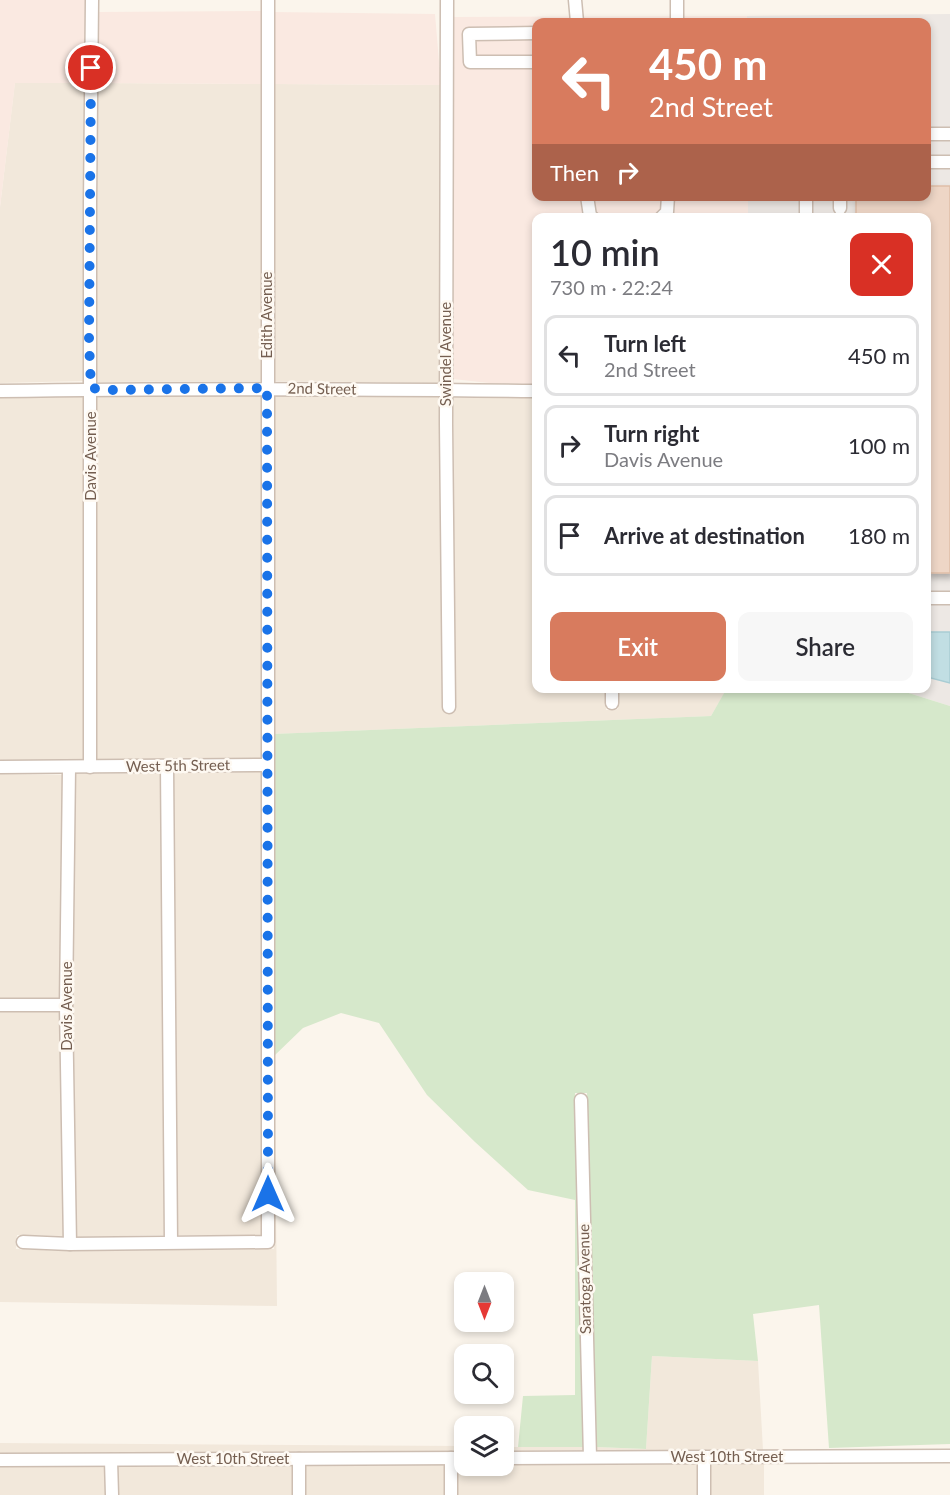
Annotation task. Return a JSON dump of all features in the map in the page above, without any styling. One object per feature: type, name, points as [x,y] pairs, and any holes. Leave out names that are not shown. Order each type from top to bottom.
[{"type":"street","name":"Davis Avenue","points":[[90,767],[91,388],[89,372],[92,0]]},
{"type":"street","name":"Edith Avenue","points":[[171,1242],[268,1242],[268,0]]},
{"type":"street","name":"Swindel Avenue","points":[[447,0],[446,390],[449,707]]},
{"type":"street","points":[[576,0],[577,18]]},
{"type":"street","points":[[677,0],[677,18]]},
{"type":"street","points":[[532,33],[469,33],[470,62],[532,62]]},
{"type":"street","points":[[931,134],[950,134]]},
{"type":"street","points":[[931,162],[950,162]]},
{"type":"street","name":"2nd Street","points":[[0,391],[91,388],[532,391]]},
{"type":"street","points":[[931,598],[950,598]]},
{"type":"street","points":[[612,693],[612,703]]},
{"type":"street","name":"West 5th Street","points":[[69,768],[267,765]]},
{"type":"street","points":[[23,1242],[70,1244],[171,1242],[167,766]]},
{"type":"street","points":[[0,767],[69,768]]},
{"type":"street","name":"Davis Avenue","points":[[69,768],[66,1005],[70,1244]]},
{"type":"street","points":[[0,1005],[66,1005]]},
{"type":"street","name":"Saratoga Avenue","points":[[581,1100],[590,1457]]},
{"type":"street","name":"West 10th Street","points":[[514,1458],[950,1456]]},
{"type":"street","points":[[704,1457],[704,1495]]},
{"type":"street","points":[[451,1458],[451,1495]]},
{"type":"street","name":"West 10th Street","points":[[0,1460],[451,1458]]},
{"type":"street","points":[[299,1459],[299,1495]]},
{"type":"street","points":[[111,1460],[112,1495]]},
{"type":"shaded area","points":[[0,0],[86,0],[85,83],[15,83],[0,207]]},
{"type":"shaded area","points":[[261,11],[262,84],[97,83],[98,12]]},
{"type":"shaded area","points":[[273,12],[435,14],[441,85],[274,84]]},
{"type":"shaded area","points":[[950,14],[950,632],[931,632],[931,213],[748,213],[748,201],[931,201],[931,18],[747,18],[747,16]]},
{"type":"shaded area","points":[[747,16],[747,18],[532,18],[532,201],[748,201],[748,213],[532,213],[532,384],[453,379],[454,17]]},
{"type":"shaded area","points":[[15,82],[85,83],[84,381],[0,383],[0,207]]},
{"type":"shaded area","points":[[97,83],[262,84],[261,381],[97,382]]},
{"type":"shaded area","points":[[274,84],[441,85],[440,383],[273,381]]},
{"type":"shaded area","points":[[85,395],[84,760],[0,761],[0,397]]},
{"type":"shaded area","points":[[261,395],[261,758],[96,760],[97,396]]},
{"type":"shaded area","points":[[273,395],[440,397],[442,707],[455,707],[453,397],[532,398],[532,693],[606,693],[606,710],[618,709],[618,693],[725,693],[711,716],[274,734]]},
{"type":"shaded area","points":[[931,678],[950,683],[950,706],[909,693],[931,693]]},
{"type":"shaded area","points":[[261,772],[262,1235],[177,1235],[173,773]]},
{"type":"shaded area","points":[[161,773],[164,1235],[76,1237],[73,1005],[75,774]]},
{"type":"shaded area","points":[[0,774],[63,775],[60,998],[0,998]]},
{"type":"shaded area","points":[[273,918],[277,1306],[0,1302],[0,1012],[60,1012],[64,1236],[17,1235],[16,1249],[64,1251],[274,1249]]},
{"type":"shaded area","points":[[652,1356],[758,1361],[763,1450],[596,1450],[596,1447],[646,1449]]},
{"type":"shaded area","points":[[0,1443],[454,1446],[454,1451],[0,1453]]},
{"type":"shaded area","points":[[514,1447],[584,1447],[584,1450],[514,1451]]},
{"type":"shaded area","points":[[698,1464],[697,1495],[457,1495],[457,1476],[514,1476],[514,1465]]},
{"type":"shaded area","points":[[710,1464],[764,1464],[764,1495],[710,1495]]},
{"type":"shaded area","points":[[445,1465],[445,1495],[306,1495],[305,1466]]},
{"type":"shaded area","points":[[293,1466],[293,1495],[118,1495],[117,1467]]},
{"type":"shaded area","points":[[0,1467],[105,1467],[105,1495],[0,1495]]},
{"type":"green space","points":[[724,693],[909,693],[950,706],[950,1444],[829,1448],[819,1305],[753,1314],[758,1361],[652,1356],[646,1449],[596,1447],[587,1093],[575,1093],[584,1447],[518,1447],[523,1396],[575,1395],[575,1200],[528,1190],[427,1095],[379,1023],[341,1013],[303,1028],[274,1056],[273,734],[711,716]]},
{"type":"water","points":[[931,632],[950,632],[950,683],[931,678]]},
{"type":"building","points":[[931,186],[950,186],[950,573],[931,573],[931,213],[856,213],[856,201],[931,201]]},
{"type":"route","points":[[91,68],[89,372],[91,388],[110,390],[267,388],[269,439],[268,1194]]}]
